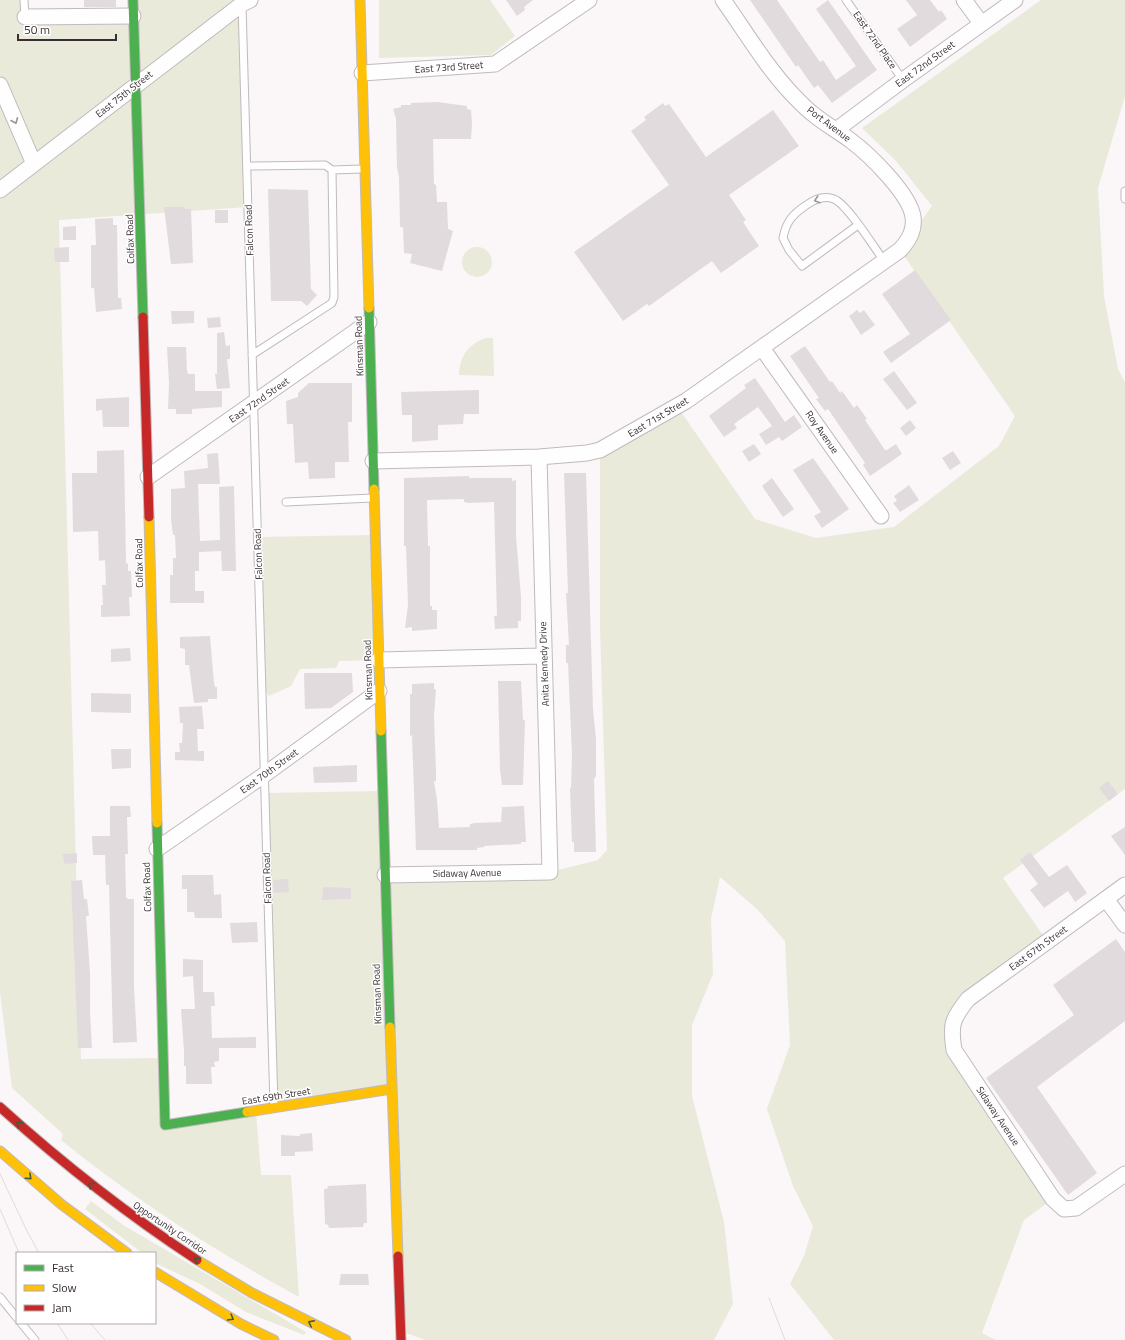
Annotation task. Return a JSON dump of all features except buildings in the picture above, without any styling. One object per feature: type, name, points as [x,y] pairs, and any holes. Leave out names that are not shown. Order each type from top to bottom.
[{"type":"main road","name":"Colfax Road","points":[[133,0],[148,477],[165,1125]]},
{"type":"main road","name":"Kinsman Road","points":[[360,0],[384,875],[401,1340]]},
{"type":"main road","name":"East 69th Street","points":[[165,1125],[391,1089]]},
{"type":"main road","name":"Opportunity Corridor","points":[[0,1107],[58,1159],[131,1216],[190,1256],[273,1304],[346,1340]]},
{"type":"main road","points":[[0,1151],[51,1195],[126,1252]]},
{"type":"main road","points":[[156,1273],[241,1324],[274,1340]]},
{"type":"street","name":"East 73rd Street","points":[[362,73],[495,64],[589,0]]},
{"type":"street","name":"Port Avenue","points":[[723,0],[791,93],[814,115],[836,130],[866,154],[887,175],[910,208],[913,217],[909,241],[900,250]]},
{"type":"street","points":[[964,0],[981,23]]},
{"type":"street","name":"East 72nd Street","points":[[836,130],[981,23],[1015,0]]},
{"type":"street","name":"East 75th Street","points":[[0,190],[245,1]]},
{"type":"street","points":[[25,17],[133,16]]},
{"type":"street","points":[[0,85],[34,164]]},
{"type":"street","name":"East 71st Street","points":[[373,461],[539,457],[587,453],[600,450],[686,401],[900,250]]},
{"type":"street","name":"East 72nd Street","points":[[148,477],[369,322]]},
{"type":"street","name":"Roy Avenue","points":[[762,348],[880,516]]},
{"type":"street","name":"Anita Kennedy Drive","points":[[539,457],[543,656],[550,872]]},
{"type":"street","points":[[378,660],[543,656]]},
{"type":"street","name":"East 70th Street","points":[[157,850],[264,775],[379,691]]},
{"type":"street","name":"Sidaway Avenue","points":[[384,875],[550,872]]},
{"type":"street","name":"East 67th Street","points":[[955,1015],[968,999],[1125,885]]},
{"type":"street","points":[[1106,899],[1125,925]]},
{"type":"street","name":"Sidaway Avenue","points":[[955,1015],[951,1032],[954,1050],[1053,1199],[1064,1209],[1076,1208],[1125,1174]]},
{"type":"lane","points":[[24,0],[25,17]]},
{"type":"lane","name":"East 72nd Place","points":[[846,0],[903,80]]},
{"type":"lane","name":"Falcon Road","points":[[245,1],[247,166],[274,1108]]},
{"type":"lane","points":[[247,166],[325,165],[332,170],[365,169]]},
{"type":"lane","points":[[252,355],[332,303],[334,297],[332,170]]},
{"type":"lane","points":[[1125,191],[1125,199]]},
{"type":"lane","points":[[858,225],[802,266],[789,250],[783,238],[788,220],[802,208],[819,198],[834,199],[848,212],[858,225],[884,261]]},
{"type":"lane","points":[[286,502],[374,498]]},
{"type":"lane","points":[[0,1297],[16,1317]]},
{"type":"lane","points":[[22,1324],[35,1340]]},
{"type":"green space","points":[[0,0],[24,0],[25,16],[133,16],[133,0],[242,0],[248,207],[59,220],[81,1059],[163,1058],[165,1125],[256,1111],[261,1175],[291,1175],[299,1297],[237,1262],[176,1224],[89,1162],[61,1140],[63,1134],[12,1088],[0,992]]},
{"type":"green space","points":[[379,0],[490,0],[515,36],[491,55],[379,58]]},
{"type":"green space","points":[[1041,0],[1125,0],[1125,96],[1098,188],[1104,296],[1118,369],[1125,382],[1125,789],[1003,878],[1047,941],[992,980],[951,1032],[1053,1199],[1024,1220],[982,1333],[996,1340],[834,1340],[790,1284],[804,1256],[813,1226],[793,1186],[767,1109],[790,1045],[785,941],[757,909],[720,877],[711,919],[713,974],[692,1025],[692,1096],[724,1222],[733,1304],[714,1340],[425,1340],[401,1331],[391,1089],[274,1108],[265,793],[382,791],[385,875],[550,872],[598,860],[607,850],[600,628],[600,450],[677,406],[755,519],[816,538],[894,527],[999,446],[1015,416],[900,250],[932,206],[896,161],[862,128]]},
{"type":"green space","points":[[477,247],[488,251],[492,262],[488,273],[477,277],[466,273],[462,262],[466,251]]},
{"type":"green space","points":[[486,338],[493,338],[494,376],[459,375],[461,362],[466,352],[474,344]]},
{"type":"green space","points":[[375,535],[379,660],[339,661],[336,668],[300,669],[291,686],[269,696],[265,690],[265,663],[261,663],[257,537]]},
{"type":"green space","points":[[91,1201],[123,1225],[306,1332],[304,1335],[246,1312],[200,1284],[156,1263],[156,1252],[141,1252],[85,1209]]},
{"type":"tram line","points":[[0,1174],[38,1252]]},
{"type":"tram line","points":[[0,1209],[19,1252]]},
{"type":"tram line","points":[[769,1298],[785,1340]]},
{"type":"tram line","points":[[58,1324],[68,1340]]},
{"type":"tram line","points":[[91,1324],[105,1340]]},
{"type":"traffic: fast","points":[[133,0],[143,317]]},
{"type":"traffic: fast","points":[[369,308],[374,489]]},
{"type":"traffic: fast","points":[[381,731],[390,1027]]},
{"type":"traffic: fast","points":[[157,823],[165,1125],[247,1112]]},
{"type":"traffic: slow","points":[[360,0],[369,308]]},
{"type":"traffic: slow","points":[[374,489],[381,731]]},
{"type":"traffic: slow","points":[[149,517],[157,823]]},
{"type":"traffic: slow","points":[[390,1027],[398,1256]]},
{"type":"traffic: slow","points":[[247,1112],[391,1089]]},
{"type":"traffic: slow","points":[[0,1151],[61,1204],[126,1252]]},
{"type":"traffic: slow","points":[[197,1260],[252,1293],[346,1340]]},
{"type":"traffic: slow","points":[[156,1273],[241,1324],[274,1340]]},
{"type":"traffic: jam","points":[[143,317],[149,517]]},
{"type":"traffic: jam","points":[[0,1107],[47,1148],[120,1206],[145,1225],[197,1260]]},
{"type":"traffic: jam","points":[[398,1256],[401,1340]]}]
